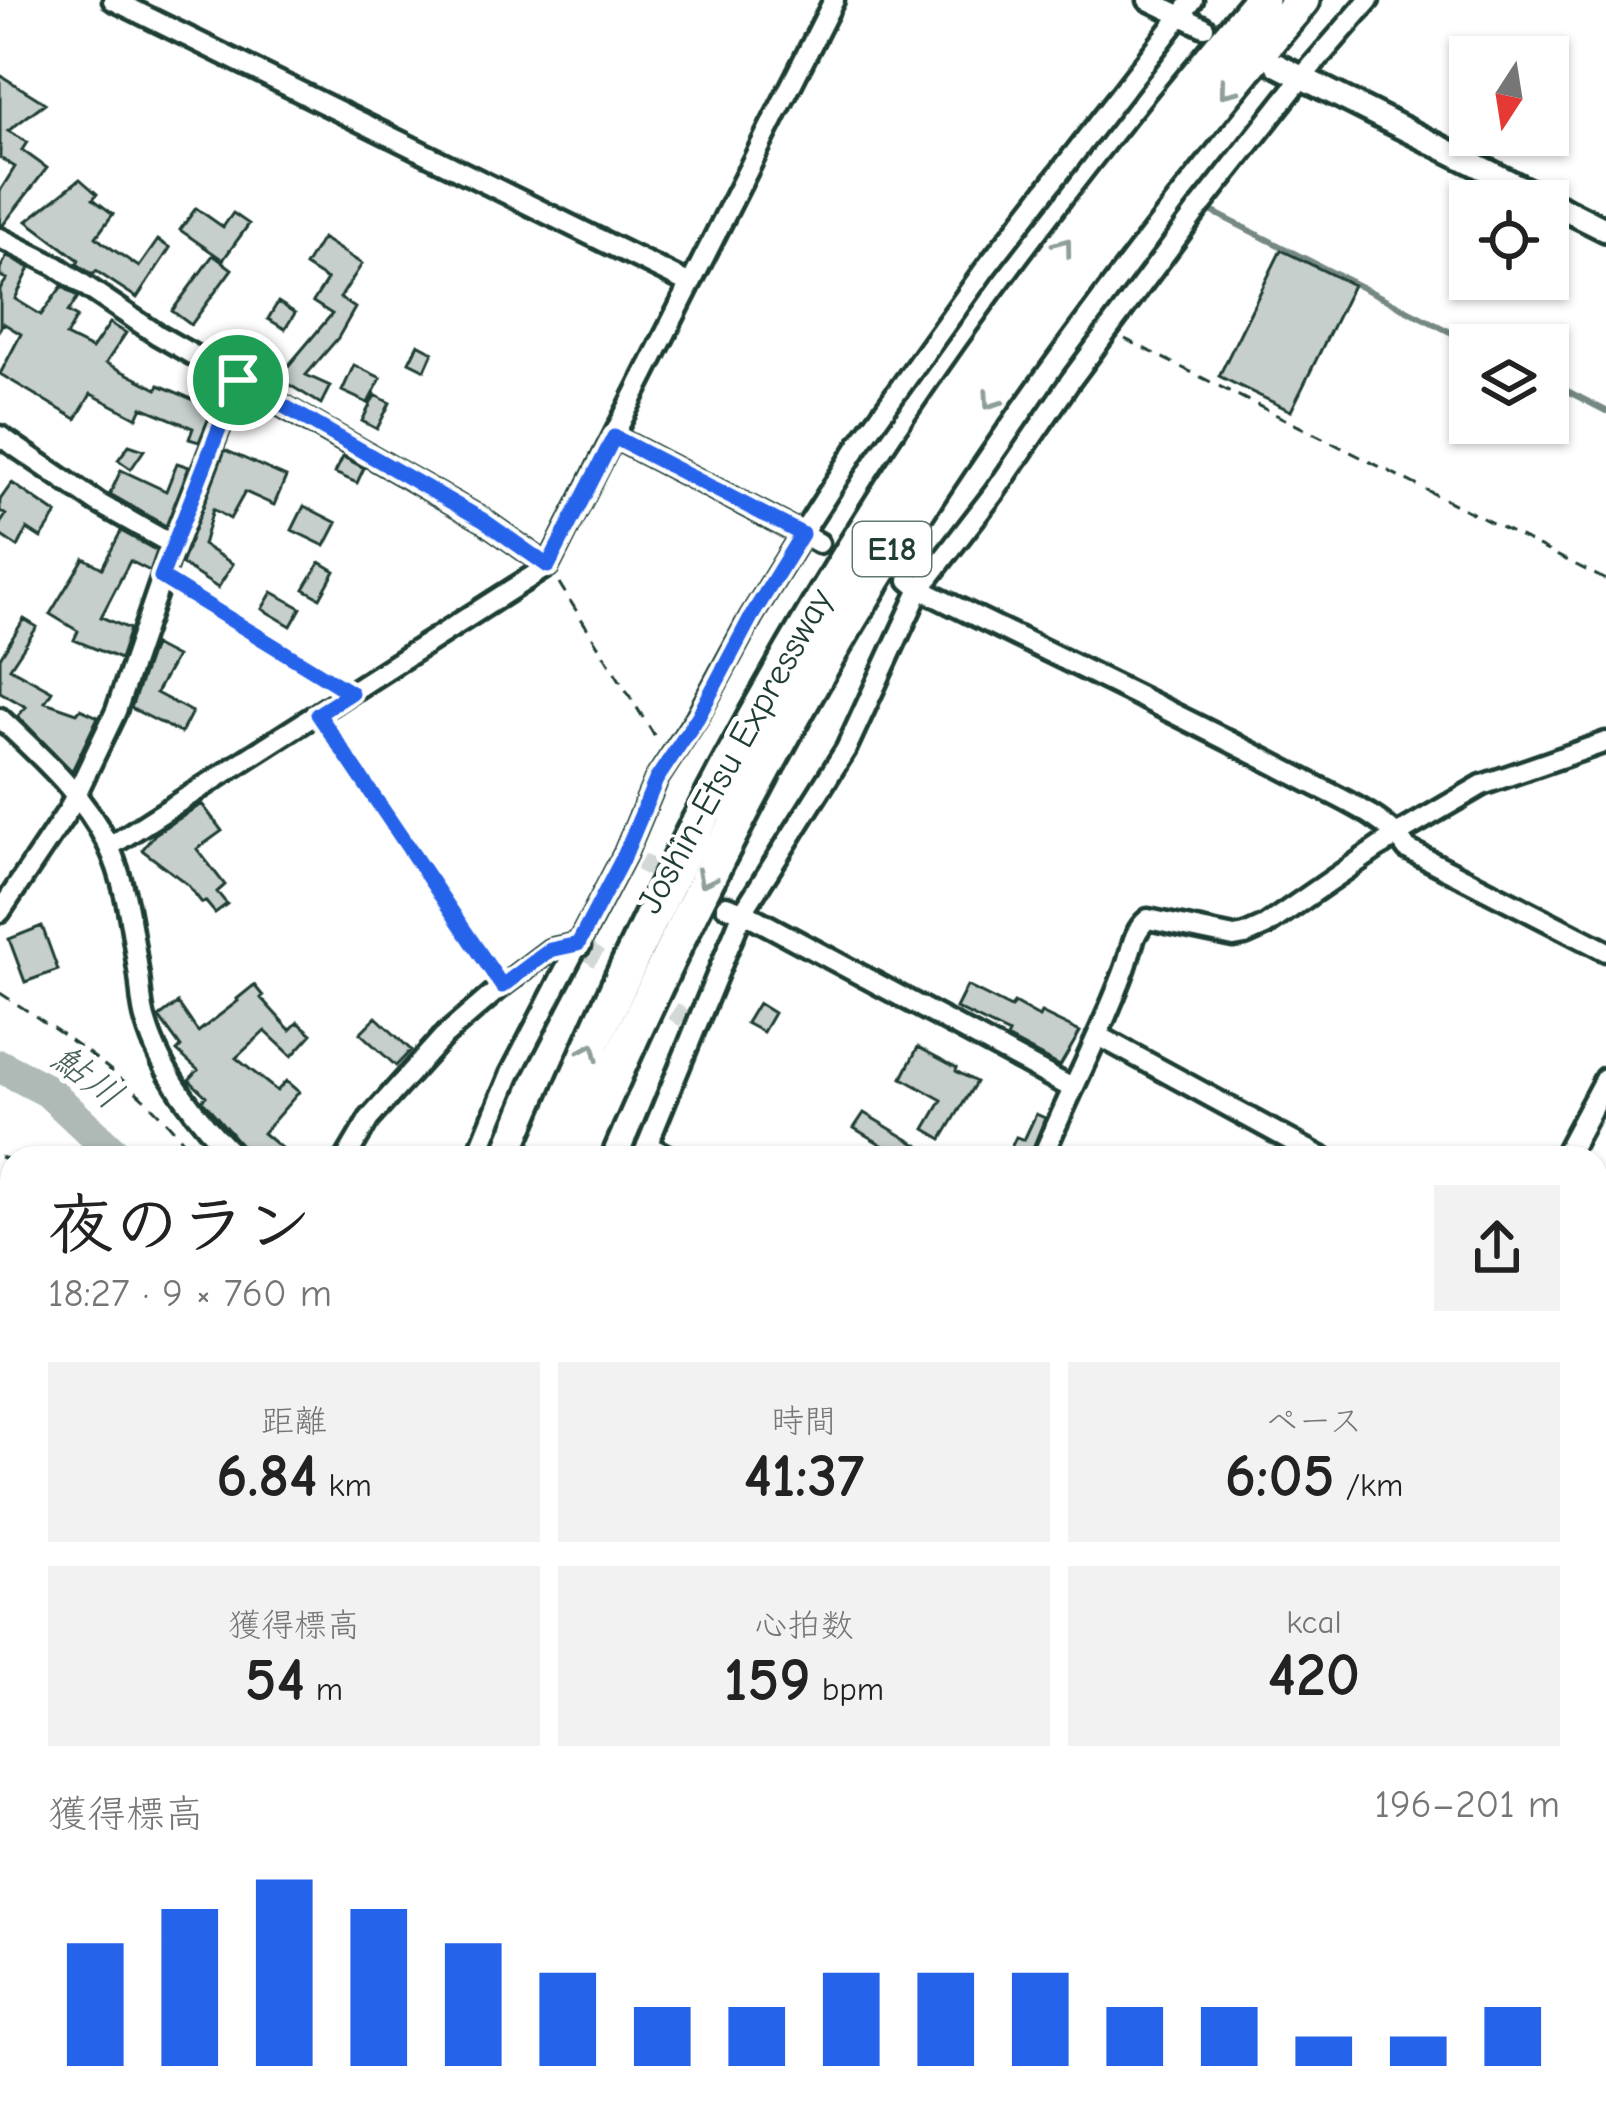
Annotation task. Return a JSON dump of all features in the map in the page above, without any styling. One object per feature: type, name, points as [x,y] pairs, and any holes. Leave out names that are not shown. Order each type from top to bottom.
[{"type":"highway","name":"Joshin-Etsu Expressway","points":[[548,1146],[675,870],[814,615],[975,366],[1098,200],[1261,0]]},
{"type":"highway","name":"Joshin-Etsu Expressway","points":[[583,1146],[703,884],[795,712],[894,547],[1068,294],[1302,0]]},
{"type":"street","points":[[113,0],[690,284]]},
{"type":"street","points":[[109,847],[548,566],[834,0]]},
{"type":"street","points":[[1148,0],[1204,27]]},
{"type":"street","points":[[481,1146],[510,1076],[632,858],[656,780],[698,717],[751,617],[810,538],[859,446],[985,269],[1193,0]]},
{"type":"street","points":[[647,1146],[735,909],[846,749],[914,584],[994,494],[1071,380],[1196,212],[1369,0]]},
{"type":"street","points":[[1277,65],[1606,230]]},
{"type":"street","points":[[1,242],[56,266],[158,335],[483,520],[548,566]]},
{"type":"street","points":[[0,912],[69,809],[116,711],[161,577],[238,380]]},
{"type":"street","points":[[0,436],[98,503],[173,545]]},
{"type":"street","points":[[614,437],[810,538]]},
{"type":"street","points":[[914,584],[1358,808],[1398,834],[1407,849],[1606,951]]},
{"type":"street","points":[[0,718],[75,794],[109,847],[131,923],[146,1022],[167,1069],[224,1146]]},
{"type":"street","points":[[1047,1146],[1099,1036],[1136,930],[1148,919],[1234,937],[1245,935],[1482,785],[1606,742]]},
{"type":"street","points":[[735,909],[1072,1088]]},
{"type":"street","points":[[353,1146],[369,1119],[443,1037],[550,950],[581,946]]},
{"type":"street","points":[[1099,1036],[1301,1146]]},
{"type":"street","points":[[1570,1146],[1606,1079]]},
{"type":"path","points":[[1109,332],[1606,580]]},
{"type":"path","points":[[548,566],[670,759]]},
{"type":"path","points":[[161,577],[351,693]]},
{"type":"path","points":[[318,714],[502,986]]},
{"type":"path","points":[[0,993],[90,1052],[173,1126],[187,1146]]},
{"type":"building","points":[[0,75],[45,103],[8,131],[27,142],[22,150],[47,168],[3,225],[0,191],[15,167],[0,158]]},
{"type":"building","points":[[80,179],[97,194],[93,199],[113,214],[96,237],[102,242],[139,267],[158,240],[170,248],[137,298],[77,264],[79,260],[27,221]]},
{"type":"building","points":[[196,208],[223,227],[233,213],[249,224],[223,260],[180,230]]},
{"type":"building","points":[[322,238],[362,264],[340,298],[355,308],[338,338],[306,375],[330,386],[321,404],[278,378],[332,314],[313,302],[327,280],[305,266]]},
{"type":"building","points":[[1281,250],[1353,285],[1291,411],[1219,376]]},
{"type":"building","points":[[213,255],[232,269],[191,325],[172,311]]},
{"type":"building","points":[[7,256],[30,268],[15,299],[41,315],[62,286],[78,297],[68,312],[77,317],[66,336],[92,349],[110,323],[126,333],[106,363],[157,389],[159,385],[201,403],[206,385],[220,390],[199,442],[189,439],[193,428],[142,407],[137,418],[91,394],[76,419],[0,374],[21,334],[3,323],[0,328],[0,289],[7,279],[0,276],[0,269]]},
{"type":"building","points":[[278,302],[295,313],[285,329],[268,319]]},
{"type":"building","points":[[418,344],[433,352],[425,370],[409,362]]},
{"type":"building","points":[[354,365],[381,378],[368,403],[342,391]]},
{"type":"building","points":[[375,395],[390,403],[377,429],[362,421]]},
{"type":"building","points":[[129,445],[144,450],[131,469],[118,460]]},
{"type":"building","points":[[225,450],[286,477],[274,505],[245,492],[230,519],[213,509],[203,545],[233,564],[218,588],[181,564]]},
{"type":"building","points":[[343,457],[364,468],[357,483],[335,473]]},
{"type":"building","points":[[177,463],[189,467],[166,526],[110,494],[121,470],[166,491]]},
{"type":"building","points":[[12,483],[57,514],[41,538],[27,529],[18,547],[0,535],[6,515],[0,511],[0,500]]},
{"type":"building","points":[[304,506],[337,523],[325,546],[292,530]]},
{"type":"building","points":[[121,531],[157,551],[150,571],[130,561],[101,617],[130,629],[120,659],[74,640],[78,631],[50,614],[84,558],[102,568]]},
{"type":"building","points":[[320,562],[335,571],[320,598],[304,589]]},
{"type":"building","points":[[272,592],[301,608],[291,626],[262,609]]},
{"type":"building","points":[[24,619],[37,627],[10,668],[52,691],[45,702],[98,717],[72,771],[18,716],[26,707],[0,692],[0,658]]},
{"type":"building","points":[[153,645],[176,657],[156,693],[192,712],[181,733],[131,708]]},
{"type":"building","points":[[202,804],[222,831],[197,849],[225,885],[217,892],[227,904],[215,913],[187,884],[142,850],[155,834]]},
{"type":"building","points":[[42,926],[58,970],[25,982],[9,939]]},
{"type":"building","points":[[254,985],[290,1030],[298,1022],[312,1034],[292,1056],[265,1031],[236,1058],[277,1091],[286,1081],[299,1092],[263,1133],[279,1146],[242,1146],[189,1080],[198,1070],[177,1051],[181,1047],[159,1017],[178,1003],[198,1032]]},
{"type":"building","points":[[967,986],[1011,1008],[1014,1003],[1080,1032],[1060,1066],[956,1008]]},
{"type":"building","points":[[758,1003],[774,1013],[763,1032],[746,1023]]},
{"type":"building","points":[[376,1017],[411,1050],[396,1066],[360,1033]]},
{"type":"building","points":[[918,1047],[976,1082],[942,1139],[925,1129],[942,1100],[902,1078]]},
{"type":"building","points":[[864,1113],[919,1146],[884,1146],[854,1128]]},
{"type":"building","points":[[1036,1114],[1045,1118],[1034,1146],[1012,1146],[1016,1137],[1024,1140]]},
{"type":"waterway","points":[[1213,212],[1449,331]]},
{"type":"waterway","points":[[1569,392],[1606,411]]},
{"type":"waterway","name":"鮎川","points":[[0,1066],[48,1091],[106,1146]]},
{"type":"tunnel","points":[[640,862],[726,906]]},
{"type":"tunnel","points":[[584,949],[685,1019]]},
{"type":"route","points":[[238,380],[483,520],[548,566],[614,437],[802,534],[698,717],[656,780],[625,854],[578,944],[550,950],[502,986],[318,714],[351,693],[161,577],[238,380]]}]
